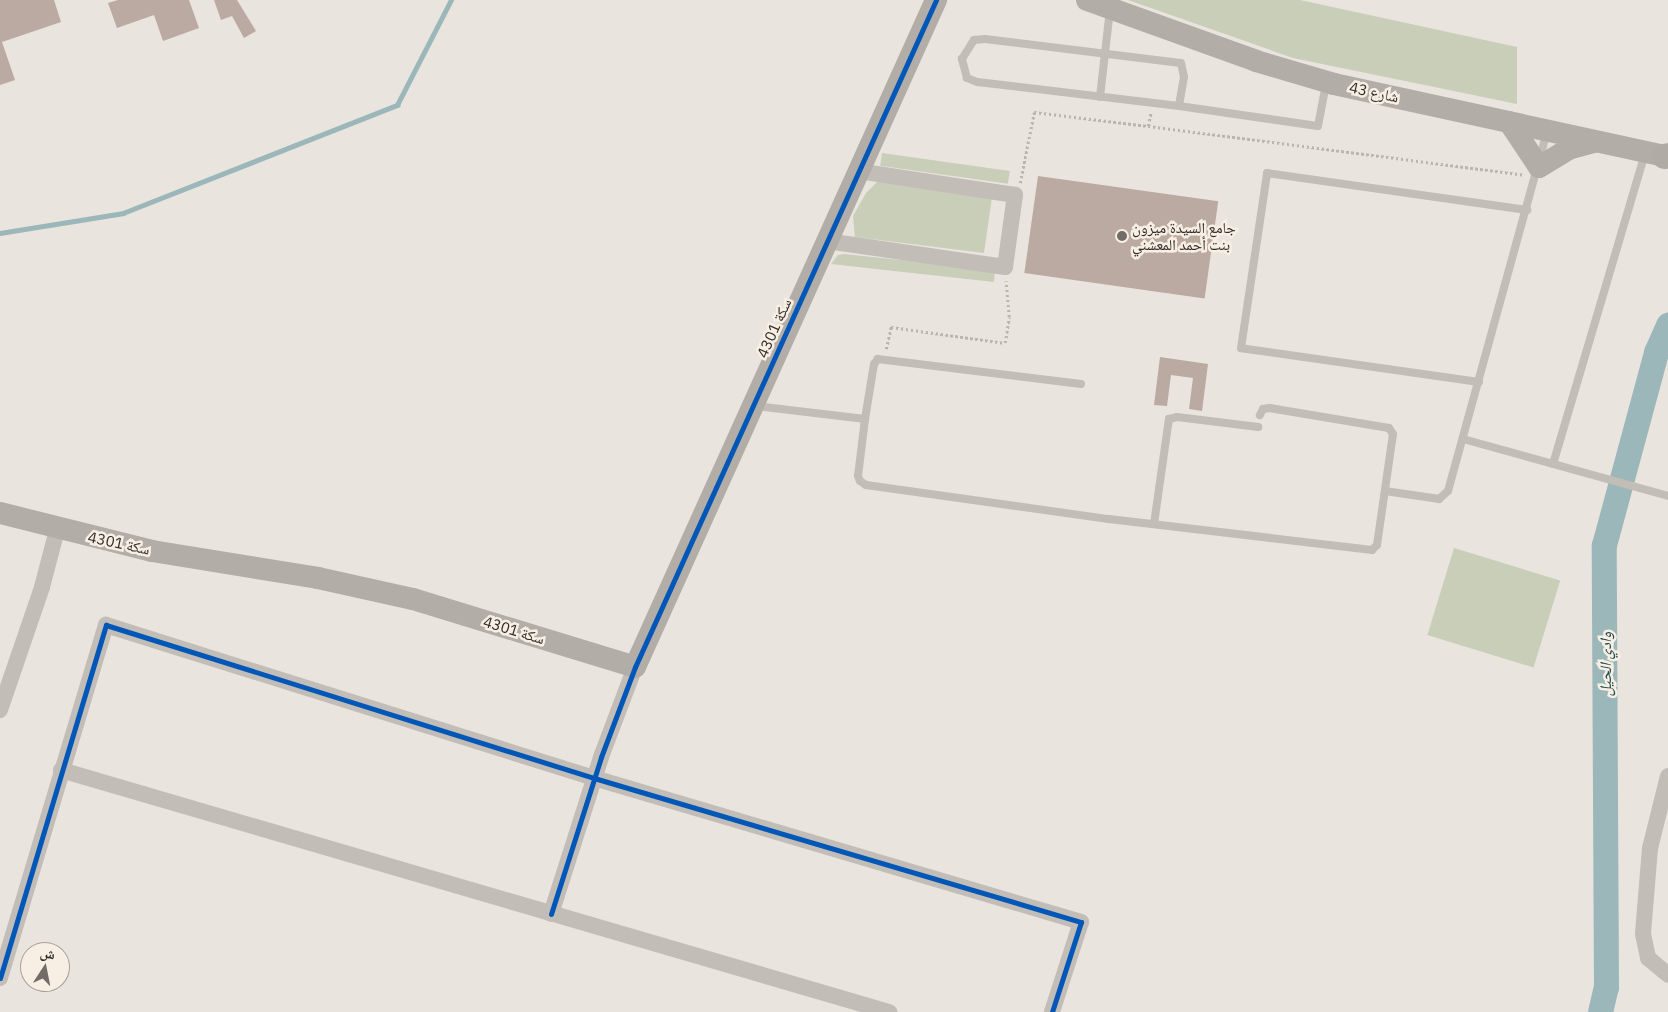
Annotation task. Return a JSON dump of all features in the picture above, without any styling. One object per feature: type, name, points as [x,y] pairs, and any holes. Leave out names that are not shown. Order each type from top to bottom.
[{"type":"street","name":"سكة 4301","points":[[0,513],[57,530],[413,599],[635,667],[936,0]]},
{"type":"street","name":"شارع 43","points":[[1087,0],[1256,61],[1327,82],[1661,155]]},
{"type":"street","points":[[1509,122],[1538,172],[1571,148],[1595,141]]},
{"type":"street","points":[[827,241],[1005,267],[1015,195],[859,171]]},
{"type":"street","points":[[0,710],[3,692],[42,587],[57,530]]},
{"type":"street","points":[[0,978],[60,770],[106,624],[594,778],[1081,922],[1052,1012]]},
{"type":"street","points":[[551,914],[594,778],[635,667]]},
{"type":"street","points":[[60,770],[889,1012]]},
{"type":"street","points":[[1668,776],[1650,848],[1643,934],[1648,958],[1668,975]]},
{"type":"lane","points":[[1100,97],[1110,8]]},
{"type":"lane","points":[[1179,106],[1184,77],[1181,63],[985,38],[974,40],[962,59],[967,78],[977,82],[1179,106],[1318,126],[1327,82]]},
{"type":"lane","points":[[1385,491],[1445,497],[1463,439],[1548,131]]},
{"type":"lane","points":[[1553,464],[1661,155]]},
{"type":"lane","points":[[1479,382],[1241,348],[1267,173],[1527,210]]},
{"type":"lane","points":[[1080,384],[885,357],[874,364],[858,476],[866,485],[1364,552],[1377,545],[1393,434],[1389,428],[1270,408],[1263,409],[1260,415]]},
{"type":"lane","points":[[753,406],[865,419]]},
{"type":"lane","points":[[1154,524],[1169,419],[1177,417],[1258,427]]},
{"type":"lane","points":[[1463,439],[1668,496]]},
{"type":"path","points":[[1148,126],[1152,103]]},
{"type":"path","points":[[1015,195],[1024,174],[1034,112],[1538,172]]},
{"type":"path","points":[[885,357],[892,327],[1005,343],[1009,317],[1005,267]]},
{"type":"green space","points":[[1128,0],[1300,0],[1517,47],[1517,104],[1293,58]]},
{"type":"green space","points":[[882,153],[1010,171],[1008,184],[880,166]]},
{"type":"green space","points":[[878,181],[992,197],[984,253],[855,237],[853,216],[866,193]]},
{"type":"green space","points":[[844,254],[995,270],[994,282],[831,264],[838,255]]},
{"type":"green space","points":[[1454,548],[1560,580],[1534,667],[1427,635]]},
{"type":"building","points":[[0,0],[54,0],[61,22],[2,42],[15,80],[0,85]]},
{"type":"building","points":[[118,0],[189,0],[199,28],[163,41],[154,15],[117,28],[108,3]]},
{"type":"building","points":[[214,0],[237,0],[256,31],[244,38],[232,16],[221,20]]},
{"type":"building","name":"جامع السيدة ميزون بنت أحمد المعشني","points":[[1038,176],[1218,201],[1205,298],[1024,273]]},
{"type":"building","points":[[1160,357],[1208,364],[1202,411],[1189,409],[1193,378],[1171,375],[1167,406],[1154,405]]},
{"type":"waterway","points":[[0,233],[123,213],[397,105],[451,0]]},
{"type":"waterway","name":"وادي الحيل","points":[[1600,1012],[1606,987],[1604,545],[1656,352],[1668,325]]},
{"type":"cycle path","points":[[551,914],[601,757],[635,667],[936,0]]},
{"type":"cycle path","points":[[0,978],[106,625],[594,778],[1081,922],[1052,1012]]},
{"type":"place","name":"جامع السيدة ميزون بنت أحمد المعشني","points":[[1122,236]]}]
